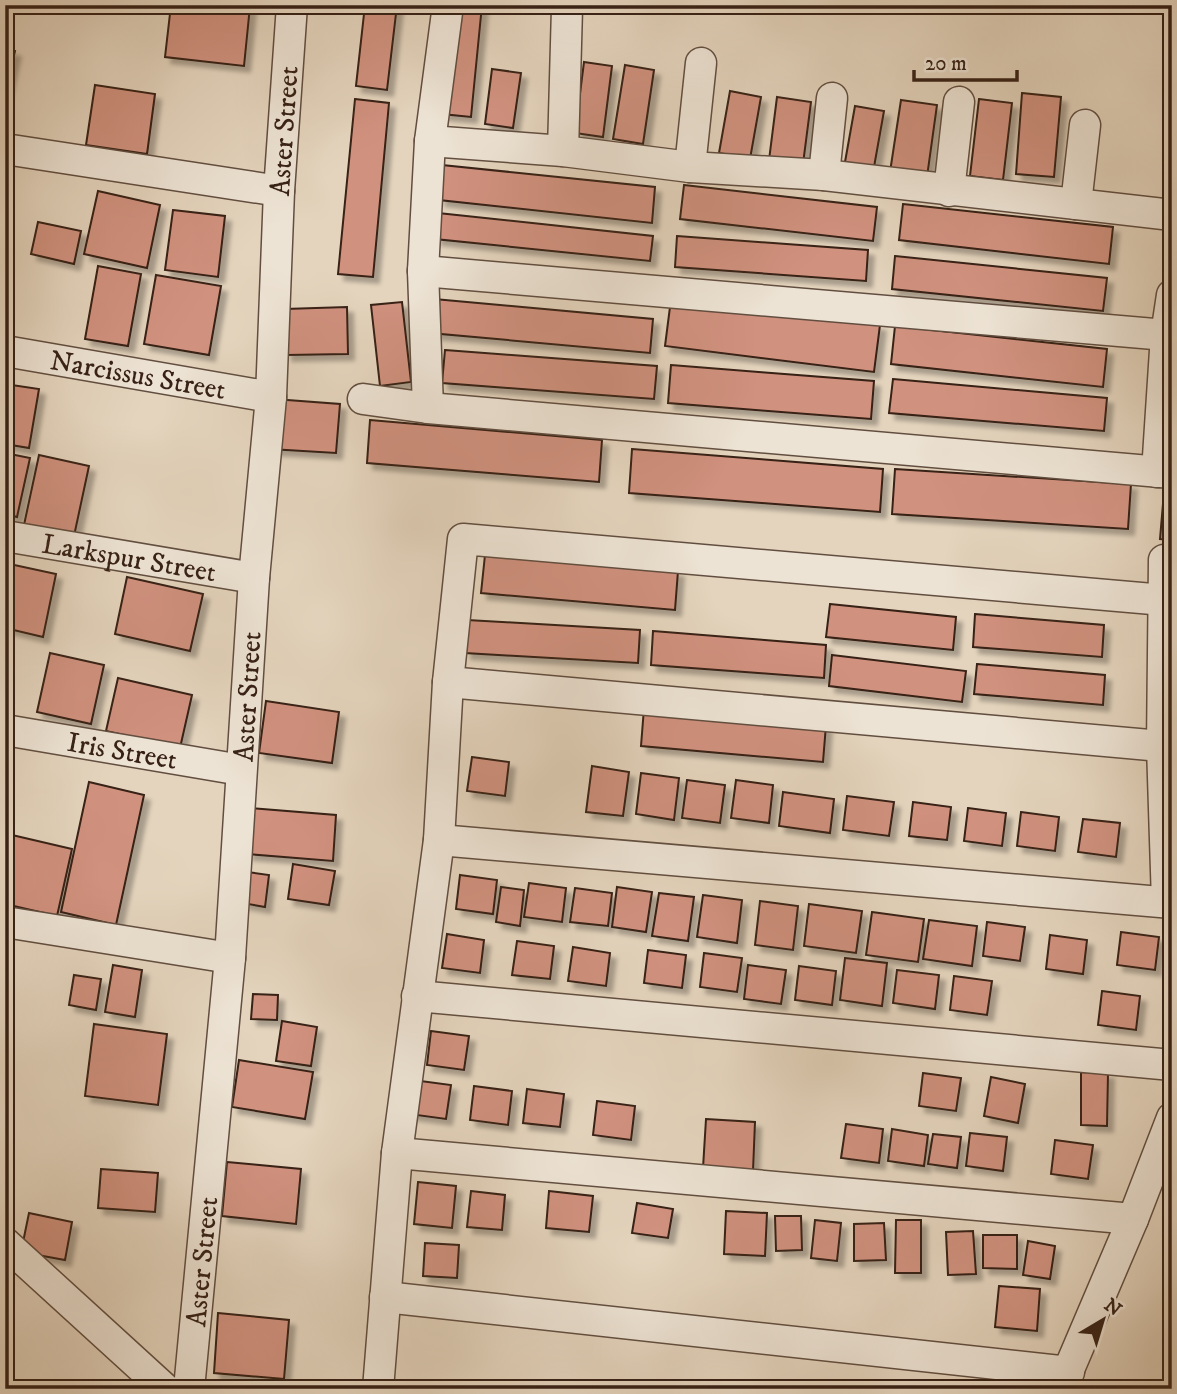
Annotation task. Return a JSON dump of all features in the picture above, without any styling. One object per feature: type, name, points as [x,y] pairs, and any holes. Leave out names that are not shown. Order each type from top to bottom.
[{"type":"street","name":"Aster Street","points":[[189,1389],[230,958],[254,578],[271,397],[279,191],[292,5]]},
{"type":"street","points":[[428,408],[423,271],[430,141],[448,5]]},
{"type":"street","points":[[563,150],[567,8],[564,5]]},
{"type":"street","points":[[690,167],[701,63]]},
{"type":"street","points":[[824,175],[832,98]]},
{"type":"street","points":[[949,191],[959,102]]},
{"type":"street","points":[[1076,204],[1085,125]]},
{"type":"street","points":[[430,141],[563,150],[690,167],[824,175],[1172,215]]},
{"type":"street","points":[[5,149],[279,191]]},
{"type":"street","points":[[423,271],[1166,335]]},
{"type":"street","points":[[363,399],[428,408],[1164,473],[1166,335],[1172,295]]},
{"type":"street","name":"Narcissus Street","points":[[5,351],[271,397]]},
{"type":"street","name":"Larkspur Street","points":[[5,536],[254,578]]},
{"type":"street","points":[[378,1389],[397,1153],[439,840],[448,681],[463,539],[1164,600]]},
{"type":"street","points":[[439,840],[1169,903],[1164,560]]},
{"type":"street","points":[[448,681],[1167,747]]},
{"type":"street","name":"Iris Street","points":[[5,730],[241,770]]},
{"type":"street","points":[[5,922],[230,958]]},
{"type":"street","points":[[418,996],[1172,1065]]},
{"type":"street","points":[[385,1297],[1065,1380],[1172,1118]]},
{"type":"street","points":[[397,1153],[1133,1219]]},
{"type":"street","points":[[5,1243],[165,1389]]},
{"type":"building","points":[[171,5],[250,6],[244,66],[165,57]]},
{"type":"building","points":[[365,5],[397,5],[387,90],[356,86]]},
{"type":"building","points":[[453,5],[482,5],[471,117],[442,114]]},
{"type":"building","points":[[5,49],[15,51],[5,94]]},
{"type":"building","points":[[584,62],[612,66],[603,137],[575,133]]},
{"type":"building","points":[[625,65],[654,70],[643,144],[613,139]]},
{"type":"building","points":[[492,69],[521,73],[513,128],[485,124]]},
{"type":"building","points":[[95,85],[155,94],[147,154],[86,145]]},
{"type":"building","points":[[730,91],[761,97],[750,159],[719,153]]},
{"type":"building","points":[[1022,93],[1061,97],[1054,177],[1016,174]]},
{"type":"building","points":[[777,97],[811,102],[803,164],[769,160]]},
{"type":"building","points":[[355,99],[389,103],[373,277],[338,274]]},
{"type":"building","points":[[979,99],[1012,103],[1003,180],[970,176]]},
{"type":"building","points":[[901,100],[937,105],[927,177],[890,172]]},
{"type":"building","points":[[855,106],[884,111],[874,167],[845,162]]},
{"type":"building","points":[[442,165],[655,187],[652,223],[439,200]]},
{"type":"building","points":[[684,185],[877,207],[873,241],[680,219]]},
{"type":"building","points":[[98,191],[160,205],[147,268],[84,254]]},
{"type":"building","points":[[903,204],[1113,227],[1109,264],[899,240]]},
{"type":"building","points":[[173,210],[225,216],[218,277],[165,270]]},
{"type":"building","points":[[438,213],[653,236],[650,261],[435,239]]},
{"type":"building","points":[[38,222],[81,231],[74,264],[31,254]]},
{"type":"building","points":[[677,236],[868,250],[866,281],[675,267]]},
{"type":"building","points":[[895,256],[1107,278],[1103,311],[892,289]]},
{"type":"building","points":[[98,266],[141,274],[128,346],[85,339]]},
{"type":"building","points":[[156,275],[221,286],[209,355],[144,344]]},
{"type":"building","points":[[434,299],[653,319],[650,353],[430,333]]},
{"type":"building","points":[[671,299],[880,325],[874,372],[665,346]]},
{"type":"building","points":[[402,302],[411,382],[380,386],[371,305]]},
{"type":"building","points":[[347,307],[348,354],[286,355],[285,309]]},
{"type":"building","points":[[895,326],[1107,349],[1103,387],[891,364]]},
{"type":"building","points":[[445,350],[657,366],[654,399],[442,383]]},
{"type":"building","points":[[671,365],[874,381],[871,419],[668,403]]},
{"type":"building","points":[[893,379],[1107,398],[1104,431],[889,413]]},
{"type":"building","points":[[5,384],[39,389],[29,448],[5,444]]},
{"type":"building","points":[[274,399],[340,404],[336,453],[270,449]]},
{"type":"building","points":[[370,420],[602,440],[599,482],[367,463]]},
{"type":"building","points":[[632,449],[883,469],[880,512],[629,493]]},
{"type":"building","points":[[5,453],[30,458],[17,517],[5,514]]},
{"type":"building","points":[[39,455],[89,466],[74,536],[24,525]]},
{"type":"building","points":[[895,469],[1131,484],[1128,529],[892,514]]},
{"type":"building","points":[[1164,492],[1172,492],[1172,540],[1160,539]]},
{"type":"building","points":[[485,555],[678,571],[675,610],[481,593]]},
{"type":"building","points":[[5,563],[56,574],[43,637],[5,628]]},
{"type":"building","points":[[127,577],[203,594],[190,651],[115,634]]},
{"type":"building","points":[[830,604],[956,617],[953,650],[826,637]]},
{"type":"building","points":[[975,614],[1104,625],[1102,657],[973,647]]},
{"type":"building","points":[[467,620],[640,630],[638,663],[465,653]]},
{"type":"building","points":[[653,631],[826,645],[824,678],[651,665]]},
{"type":"building","points":[[50,653],[104,665],[91,724],[37,712]]},
{"type":"building","points":[[832,655],[966,671],[962,702],[829,686]]},
{"type":"building","points":[[977,664],[1105,675],[1103,705],[974,694]]},
{"type":"building","points":[[118,678],[192,695],[180,748],[106,731]]},
{"type":"building","points":[[266,701],[339,712],[332,763],[259,753]]},
{"type":"building","points":[[644,708],[826,725],[823,762],[641,746]]},
{"type":"building","points":[[472,757],[509,762],[505,796],[467,791]]},
{"type":"building","points":[[592,766],[629,772],[623,816],[586,812]]},
{"type":"building","points":[[641,773],[679,778],[674,820],[636,814]]},
{"type":"building","points":[[687,780],[725,785],[720,823],[682,818]]},
{"type":"building","points":[[736,780],[773,785],[769,823],[731,818]]},
{"type":"building","points":[[89,782],[144,795],[116,925],[61,912]]},
{"type":"building","points":[[783,792],[834,799],[830,833],[779,826]]},
{"type":"building","points":[[847,796],[894,802],[889,836],[843,830]]},
{"type":"building","points":[[913,802],[951,807],[947,840],[909,836]]},
{"type":"building","points":[[250,808],[336,815],[333,861],[247,854]]},
{"type":"building","points":[[968,808],[1006,813],[1002,846],[964,841]]},
{"type":"building","points":[[1021,812],[1059,817],[1055,851],[1017,846]]},
{"type":"building","points":[[1083,819],[1120,823],[1116,857],[1078,852]]},
{"type":"building","points":[[12,835],[72,849],[57,916],[5,904],[5,865]]},
{"type":"building","points":[[293,864],[335,871],[329,905],[288,899]]},
{"type":"building","points":[[247,872],[269,875],[265,907],[242,903]]},
{"type":"building","points":[[460,875],[497,880],[493,914],[456,909]]},
{"type":"building","points":[[529,883],[566,888],[562,922],[524,917]]},
{"type":"building","points":[[501,887],[524,890],[520,926],[496,922]]},
{"type":"building","points":[[617,887],[652,892],[646,932],[612,927]]},
{"type":"building","points":[[575,888],[612,893],[608,926],[570,922]]},
{"type":"building","points":[[659,893],[694,897],[688,941],[652,936]]},
{"type":"building","points":[[703,895],[742,900],[737,943],[697,937]]},
{"type":"building","points":[[760,901],[798,906],[793,950],[755,945]]},
{"type":"building","points":[[809,904],[862,911],[856,953],[804,946]]},
{"type":"building","points":[[872,912],[924,919],[918,962],[866,955]]},
{"type":"building","points":[[929,920],[977,926],[972,966],[923,959]]},
{"type":"building","points":[[987,922],[1025,927],[1020,961],[983,956]]},
{"type":"building","points":[[1121,932],[1159,937],[1155,970],[1117,965]]},
{"type":"building","points":[[447,934],[484,940],[480,973],[442,968]]},
{"type":"building","points":[[1050,935],[1087,940],[1083,974],[1046,969]]},
{"type":"building","points":[[517,941],[554,946],[550,979],[512,975]]},
{"type":"building","points":[[573,947],[610,953],[606,986],[568,981]]},
{"type":"building","points":[[648,950],[686,955],[682,988],[644,983]]},
{"type":"building","points":[[704,953],[742,958],[737,992],[700,987]]},
{"type":"building","points":[[845,958],[887,963],[882,1006],[840,1000]]},
{"type":"building","points":[[113,965],[142,970],[135,1017],[105,1012]]},
{"type":"building","points":[[748,965],[786,970],[781,1004],[744,999]]},
{"type":"building","points":[[799,966],[836,971],[832,1005],[795,1000]]},
{"type":"building","points":[[897,970],[939,975],[935,1009],[893,1003]]},
{"type":"building","points":[[74,975],[101,979],[96,1010],[69,1005]]},
{"type":"building","points":[[954,976],[992,981],[987,1015],[950,1010]]},
{"type":"building","points":[[1102,991],[1140,996],[1136,1030],[1098,1025]]},
{"type":"building","points":[[253,994],[278,995],[277,1020],[251,1019]]},
{"type":"building","points":[[282,1021],[317,1027],[311,1066],[276,1061]]},
{"type":"building","points":[[94,1024],[167,1034],[158,1105],[85,1096]]},
{"type":"building","points":[[431,1031],[469,1036],[464,1070],[427,1065]]},
{"type":"building","points":[[239,1060],[313,1072],[305,1119],[232,1107]]},
{"type":"building","points":[[1081,1072],[1108,1073],[1107,1126],[1081,1125]]},
{"type":"building","points":[[923,1073],[961,1078],[956,1111],[919,1106]]},
{"type":"building","points":[[991,1077],[1025,1084],[1018,1123],[984,1116]]},
{"type":"building","points":[[413,1080],[451,1085],[446,1119],[409,1114]]},
{"type":"building","points":[[474,1086],[512,1091],[508,1125],[470,1120]]},
{"type":"building","points":[[527,1089],[564,1094],[560,1127],[523,1123]]},
{"type":"building","points":[[597,1101],[635,1106],[631,1140],[593,1135]]},
{"type":"building","points":[[706,1119],[755,1122],[753,1171],[703,1168]]},
{"type":"building","points":[[846,1124],[883,1129],[879,1163],[841,1158]]},
{"type":"building","points":[[892,1129],[928,1135],[924,1166],[888,1161]]},
{"type":"building","points":[[970,1133],[1007,1137],[1003,1171],[966,1166]]},
{"type":"building","points":[[933,1134],[961,1137],[957,1168],[928,1164]]},
{"type":"building","points":[[1055,1140],[1093,1145],[1088,1179],[1051,1174]]},
{"type":"building","points":[[227,1162],[301,1169],[296,1224],[222,1216]]},
{"type":"building","points":[[101,1169],[158,1173],[155,1212],[98,1208]]},
{"type":"building","points":[[418,1182],[456,1186],[452,1228],[414,1224]]},
{"type":"building","points":[[471,1191],[505,1195],[502,1230],[467,1227]]},
{"type":"building","points":[[549,1191],[593,1196],[589,1232],[546,1228]]},
{"type":"building","points":[[637,1203],[673,1209],[668,1238],[632,1233]]},
{"type":"building","points":[[726,1211],[767,1213],[765,1256],[724,1254]]},
{"type":"building","points":[[29,1213],[72,1222],[65,1260],[21,1252]]},
{"type":"building","points":[[775,1216],[801,1216],[802,1250],[776,1251]]},
{"type":"building","points":[[815,1220],[841,1223],[837,1261],[811,1258]]},
{"type":"building","points":[[896,1220],[921,1220],[921,1273],[895,1273]]},
{"type":"building","points":[[884,1223],[886,1260],[854,1261],[854,1224]]},
{"type":"building","points":[[973,1231],[976,1274],[948,1275],[946,1232]]},
{"type":"building","points":[[983,1235],[1017,1235],[1017,1269],[983,1268]]},
{"type":"building","points":[[1028,1241],[1055,1246],[1050,1279],[1023,1275]]},
{"type":"building","points":[[425,1243],[459,1245],[457,1278],[423,1276]]},
{"type":"building","points":[[999,1286],[1040,1289],[1037,1331],[995,1327]]},
{"type":"building","points":[[218,1313],[289,1320],[284,1379],[214,1373]]}]
